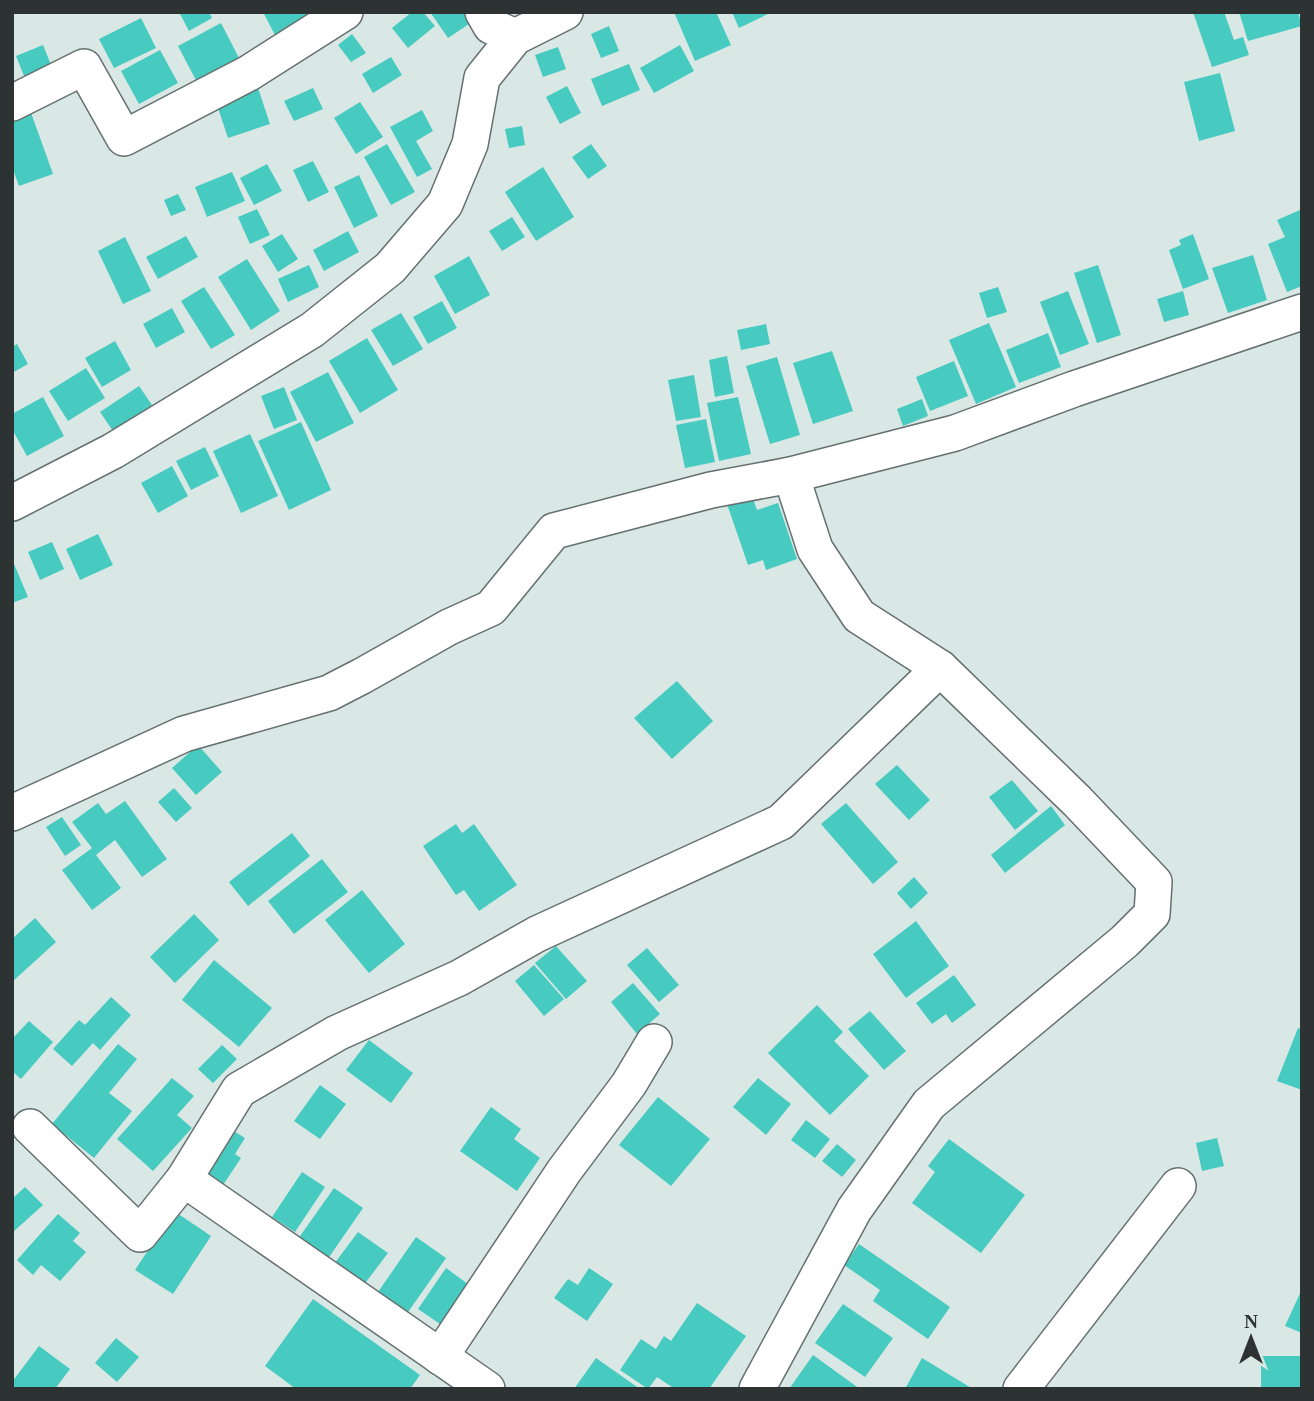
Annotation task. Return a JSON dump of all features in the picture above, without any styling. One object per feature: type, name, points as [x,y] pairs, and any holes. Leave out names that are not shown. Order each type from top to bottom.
[{"type":"street","points":[[12,103],[84,67],[124,138],[249,74],[345,12]]},
{"type":"street","points":[[483,12],[491,26],[515,37]]},
{"type":"street","points":[[12,503],[113,451],[312,330],[390,268],[445,204],[470,144],[482,78],[515,37],[565,12]]},
{"type":"street","points":[[12,813],[184,734],[329,693],[362,676],[449,627],[491,608],[554,531],[711,490],[791,475],[955,433],[1074,389],[1302,312]]},
{"type":"street","points":[[757,1389],[854,1210],[929,1104],[1125,941],[1152,914],[1154,881],[1077,801],[940,667],[859,616],[814,549],[791,475]]},
{"type":"street","points":[[18,1126],[140,1234],[184,1179],[239,1090],[337,1033],[459,978],[537,934],[781,822],[940,667]]},
{"type":"street","points":[[440,1357],[549,1192],[628,1084],[654,1042]]},
{"type":"street","points":[[184,1179],[487,1389]]},
{"type":"street","points":[[1021,1389],[1178,1186]]},
{"type":"building","points":[[179,12],[209,12],[212,18],[189,31]]},
{"type":"building","points":[[263,12],[309,12],[312,19],[276,37]]},
{"type":"building","points":[[412,12],[423,12],[435,26],[408,48],[392,28]]},
{"type":"building","points":[[430,12],[470,12],[475,20],[448,38]]},
{"type":"building","points":[[674,12],[716,12],[731,45],[695,61]]},
{"type":"building","points":[[732,12],[772,12],[739,28]]},
{"type":"building","points":[[1193,12],[1224,12],[1234,40],[1243,37],[1249,55],[1212,67]]},
{"type":"building","points":[[1239,12],[1298,12],[1302,26],[1248,41]]},
{"type":"building","points":[[141,18],[156,48],[114,68],[99,39]]},
{"type":"building","points":[[221,23],[241,62],[198,84],[178,46]]},
{"type":"building","points":[[609,26],[619,51],[601,58],[591,34]]},
{"type":"building","points":[[352,34],[366,53],[351,62],[338,45]]},
{"type":"building","points":[[43,45],[51,65],[24,76],[16,56]]},
{"type":"building","points":[[680,45],[694,71],[654,93],[640,68]]},
{"type":"building","points":[[558,47],[566,69],[543,77],[535,55]]},
{"type":"building","points":[[160,50],[178,83],[139,104],[121,71]]},
{"type":"building","points":[[391,57],[402,75],[373,93],[362,74]]},
{"type":"building","points":[[629,64],[640,90],[602,106],[591,79]]},
{"type":"building","points":[[1220,73],[1235,131],[1199,141],[1184,82]]},
{"type":"building","points":[[256,82],[270,124],[228,138],[217,105],[239,99],[235,88]]},
{"type":"building","points":[[567,86],[581,113],[560,124],[546,97]]},
{"type":"building","points":[[313,88],[323,109],[294,121],[284,101]]},
{"type":"building","points":[[360,102],[383,137],[356,154],[334,118]]},
{"type":"building","points":[[30,110],[53,174],[19,186],[12,167],[12,117]]},
{"type":"building","points":[[422,110],[433,131],[416,141],[432,169],[417,177],[390,127]]},
{"type":"building","points":[[522,126],[525,145],[509,148],[505,129]]},
{"type":"building","points":[[387,144],[415,192],[391,205],[364,157]]},
{"type":"building","points":[[591,144],[607,166],[588,179],[572,157]]},
{"type":"building","points":[[313,161],[329,192],[308,202],[293,170]]},
{"type":"building","points":[[267,164],[282,191],[254,205],[240,178]]},
{"type":"building","points":[[543,167],[574,217],[536,241],[505,192]]},
{"type":"building","points":[[232,172],[245,201],[207,217],[195,187]]},
{"type":"building","points":[[359,175],[378,216],[354,228],[334,187]]},
{"type":"building","points":[[178,194],[186,210],[171,216],[164,200]]},
{"type":"building","points":[[257,209],[270,235],[250,244],[238,217]]},
{"type":"building","points":[[1300,210],[1302,286],[1287,292],[1268,244],[1285,237],[1277,220]]},
{"type":"building","points":[[512,217],[525,237],[502,251],[489,231]]},
{"type":"building","points":[[348,231],[359,252],[324,271],[313,250]]},
{"type":"building","points":[[282,234],[298,259],[278,272],[262,246]]},
{"type":"building","points":[[1193,234],[1209,279],[1183,289],[1169,250],[1181,245],[1179,240]]},
{"type":"building","points":[[186,236],[198,257],[158,279],[146,257]]},
{"type":"building","points":[[125,237],[151,291],[123,304],[98,251]]},
{"type":"building","points":[[1253,255],[1267,300],[1228,313],[1212,268]]},
{"type":"building","points":[[469,256],[490,295],[455,314],[434,276]]},
{"type":"building","points":[[247,259],[280,311],[251,330],[218,277]]},
{"type":"building","points":[[309,265],[319,287],[288,302],[278,279]]},
{"type":"building","points":[[1098,265],[1121,335],[1097,343],[1074,273]]},
{"type":"building","points":[[204,287],[235,335],[211,349],[181,301]]},
{"type":"building","points":[[998,287],[1007,312],[987,318],[979,293]]},
{"type":"building","points":[[1068,291],[1089,344],[1060,355],[1040,302]]},
{"type":"building","points":[[1183,291],[1189,315],[1164,322],[1157,299]]},
{"type":"building","points":[[442,301],[457,328],[428,344],[413,317]]},
{"type":"building","points":[[172,308],[185,332],[156,348],[143,324]]},
{"type":"building","points":[[401,313],[423,349],[393,366],[371,330]]},
{"type":"building","points":[[989,323],[1016,387],[976,404],[949,340]]},
{"type":"building","points":[[766,324],[770,344],[741,350],[737,330]]},
{"type":"building","points":[[1048,333],[1061,367],[1019,383],[1006,350]]},
{"type":"building","points":[[367,338],[398,390],[360,413],[329,361]]},
{"type":"building","points":[[115,341],[131,370],[102,387],[85,358]]},
{"type":"building","points":[[17,344],[28,364],[12,373],[12,347]]},
{"type":"building","points":[[832,351],[853,411],[813,424],[793,363]]},
{"type":"building","points":[[727,356],[734,393],[715,397],[709,360]]},
{"type":"building","points":[[777,357],[800,435],[770,444],[746,366]]},
{"type":"building","points":[[954,361],[968,396],[930,411],[916,377]]},
{"type":"building","points":[[86,368],[105,398],[68,421],[49,391]]},
{"type":"building","points":[[328,372],[354,423],[316,442],[290,392]]},
{"type":"building","points":[[694,375],[701,417],[676,421],[668,380]]},
{"type":"building","points":[[139,386],[152,405],[113,431],[100,412]]},
{"type":"building","points":[[284,387],[297,420],[274,429],[261,396]]},
{"type":"building","points":[[43,397],[64,436],[27,456],[12,429],[12,414]]},
{"type":"building","points":[[738,397],[751,454],[719,461],[707,403]]},
{"type":"building","points":[[922,399],[928,416],[903,426],[897,409]]},
{"type":"building","points":[[706,419],[715,462],[685,468],[676,425]]},
{"type":"building","points":[[301,422],[331,490],[289,510],[258,441]]},
{"type":"building","points":[[250,434],[278,496],[241,513],[213,451]]},
{"type":"building","points":[[205,447],[219,476],[191,490],[176,461]]},
{"type":"building","points":[[172,466],[188,496],[158,513],[141,483]]},
{"type":"building","points":[[752,496],[757,510],[778,503],[797,559],[766,570],[763,560],[748,565],[727,504]]},
{"type":"building","points":[[98,534],[113,565],[80,580],[66,549]]},
{"type":"building","points":[[52,542],[64,569],[40,580],[28,552]]},
{"type":"building","points":[[12,559],[28,597],[12,603]]},
{"type":"building","points":[[677,681],[713,721],[672,759],[634,718]]},
{"type":"building","points":[[198,745],[222,772],[196,795],[172,768]]},
{"type":"building","points":[[897,765],[930,800],[909,820],[875,784]]},
{"type":"building","points":[[1012,780],[1038,811],[1015,830],[989,797]]},
{"type":"building","points":[[174,788],[192,808],[176,822],[158,802]]},
{"type":"building","points":[[125,801],[167,859],[142,877],[115,840],[96,855],[121,888],[92,910],[62,870],[92,848],[72,822],[98,803],[106,814]]},
{"type":"building","points":[[846,803],[898,862],[873,884],[821,824]]},
{"type":"building","points":[[1051,806],[1065,825],[1005,873],[991,855]]},
{"type":"building","points":[[62,817],[81,845],[65,856],[46,827]]},
{"type":"building","points":[[456,824],[462,833],[474,824],[517,885],[479,911],[464,890],[456,895],[423,846]]},
{"type":"building","points":[[292,833],[310,856],[248,906],[229,882]]},
{"type":"building","points":[[322,859],[348,892],[294,934],[268,901]]},
{"type":"building","points":[[914,877],[928,893],[911,909],[897,893]]},
{"type":"building","points":[[362,890],[405,944],[369,973],[325,920]]},
{"type":"building","points":[[194,914],[219,940],[175,983],[150,957]]},
{"type":"building","points":[[35,918],[56,942],[12,982],[12,939]]},
{"type":"building","points":[[916,921],[949,966],[906,998],[873,954]]},
{"type":"building","points":[[556,946],[587,981],[566,999],[535,963]]},
{"type":"building","points":[[647,948],[679,985],[659,1002],[627,965]]},
{"type":"building","points":[[214,960],[272,1008],[239,1047],[182,1000]]},
{"type":"building","points":[[534,965],[564,999],[544,1016],[515,981]]},
{"type":"building","points":[[954,975],[976,1005],[952,1023],[946,1014],[932,1024],[916,1003]]},
{"type":"building","points":[[633,983],[660,1014],[637,1034],[611,1002]]},
{"type":"building","points":[[111,997],[131,1015],[100,1050],[93,1043],[72,1066],[53,1049],[79,1020],[85,1025]]},
{"type":"building","points":[[817,1005],[843,1032],[834,1041],[869,1076],[830,1115],[768,1053]]},
{"type":"building","points":[[870,1011],[906,1051],[884,1070],[848,1029]]},
{"type":"building","points":[[29,1021],[53,1042],[21,1079],[12,1071],[12,1039]]},
{"type":"building","points":[[1298,1028],[1302,1029],[1302,1090],[1277,1081]]},
{"type":"building","points":[[369,1040],[413,1073],[391,1103],[346,1070]]},
{"type":"building","points":[[118,1044],[137,1059],[109,1093],[132,1111],[94,1158],[52,1124]]},
{"type":"building","points":[[222,1045],[237,1059],[213,1083],[198,1069]]},
{"type":"building","points":[[172,1078],[194,1096],[177,1115],[192,1128],[153,1171],[117,1139]]},
{"type":"building","points":[[758,1078],[791,1104],[766,1135],[733,1107]]},
{"type":"building","points":[[320,1085],[346,1104],[320,1139],[294,1121]]},
{"type":"building","points":[[658,1097],[710,1139],[671,1186],[619,1145]]},
{"type":"building","points":[[491,1107],[521,1129],[514,1139],[540,1158],[517,1191],[460,1151]]},
{"type":"building","points":[[806,1120],[830,1139],[815,1158],[791,1140]]},
{"type":"building","points":[[229,1128],[245,1138],[235,1154],[241,1158],[221,1188],[198,1173]]},
{"type":"building","points":[[1217,1138],[1224,1166],[1202,1171],[1196,1143]]},
{"type":"building","points":[[949,1139],[1025,1195],[981,1253],[912,1203],[935,1172],[928,1166]]},
{"type":"building","points":[[837,1144],[856,1160],[842,1177],[822,1161]]},
{"type":"building","points":[[302,1172],[325,1187],[295,1232],[272,1217]]},
{"type":"building","points":[[25,1187],[43,1205],[12,1233],[12,1199]]},
{"type":"building","points":[[334,1188],[363,1208],[327,1260],[298,1239]]},
{"type":"building","points":[[174,1211],[211,1236],[173,1294],[135,1270]]},
{"type":"building","points":[[58,1214],[80,1233],[73,1241],[86,1252],[60,1281],[41,1265],[33,1275],[17,1260]]},
{"type":"building","points":[[358,1232],[388,1253],[363,1286],[334,1264]]},
{"type":"building","points":[[416,1237],[446,1258],[406,1315],[376,1295]]},
{"type":"building","points":[[859,1244],[950,1307],[928,1339],[873,1301],[880,1290],[844,1265]]},
{"type":"building","points":[[446,1268],[472,1287],[443,1326],[418,1309]]},
{"type":"building","points":[[589,1268],[613,1284],[587,1321],[554,1298],[568,1279],[578,1285]]},
{"type":"building","points":[[1302,1289],[1302,1333],[1285,1326]]},
{"type":"building","points":[[313,1299],[420,1375],[410,1389],[296,1389],[265,1366]]},
{"type":"building","points":[[697,1303],[746,1336],[709,1389],[675,1389],[657,1377],[648,1389],[620,1370],[641,1339],[656,1349],[664,1336],[671,1341]]},
{"type":"building","points":[[843,1304],[893,1338],[865,1377],[815,1343]]},
{"type":"building","points":[[116,1338],[139,1357],[117,1382],[95,1363]]},
{"type":"building","points":[[39,1346],[70,1369],[55,1389],[12,1389],[12,1382]]},
{"type":"building","points":[[813,1355],[860,1389],[789,1389]]},
{"type":"building","points":[[1261,1356],[1302,1356],[1302,1389],[1261,1389]]},
{"type":"building","points":[[596,1358],[640,1389],[574,1389]]},
{"type":"building","points":[[922,1358],[973,1389],[905,1389]]}]
